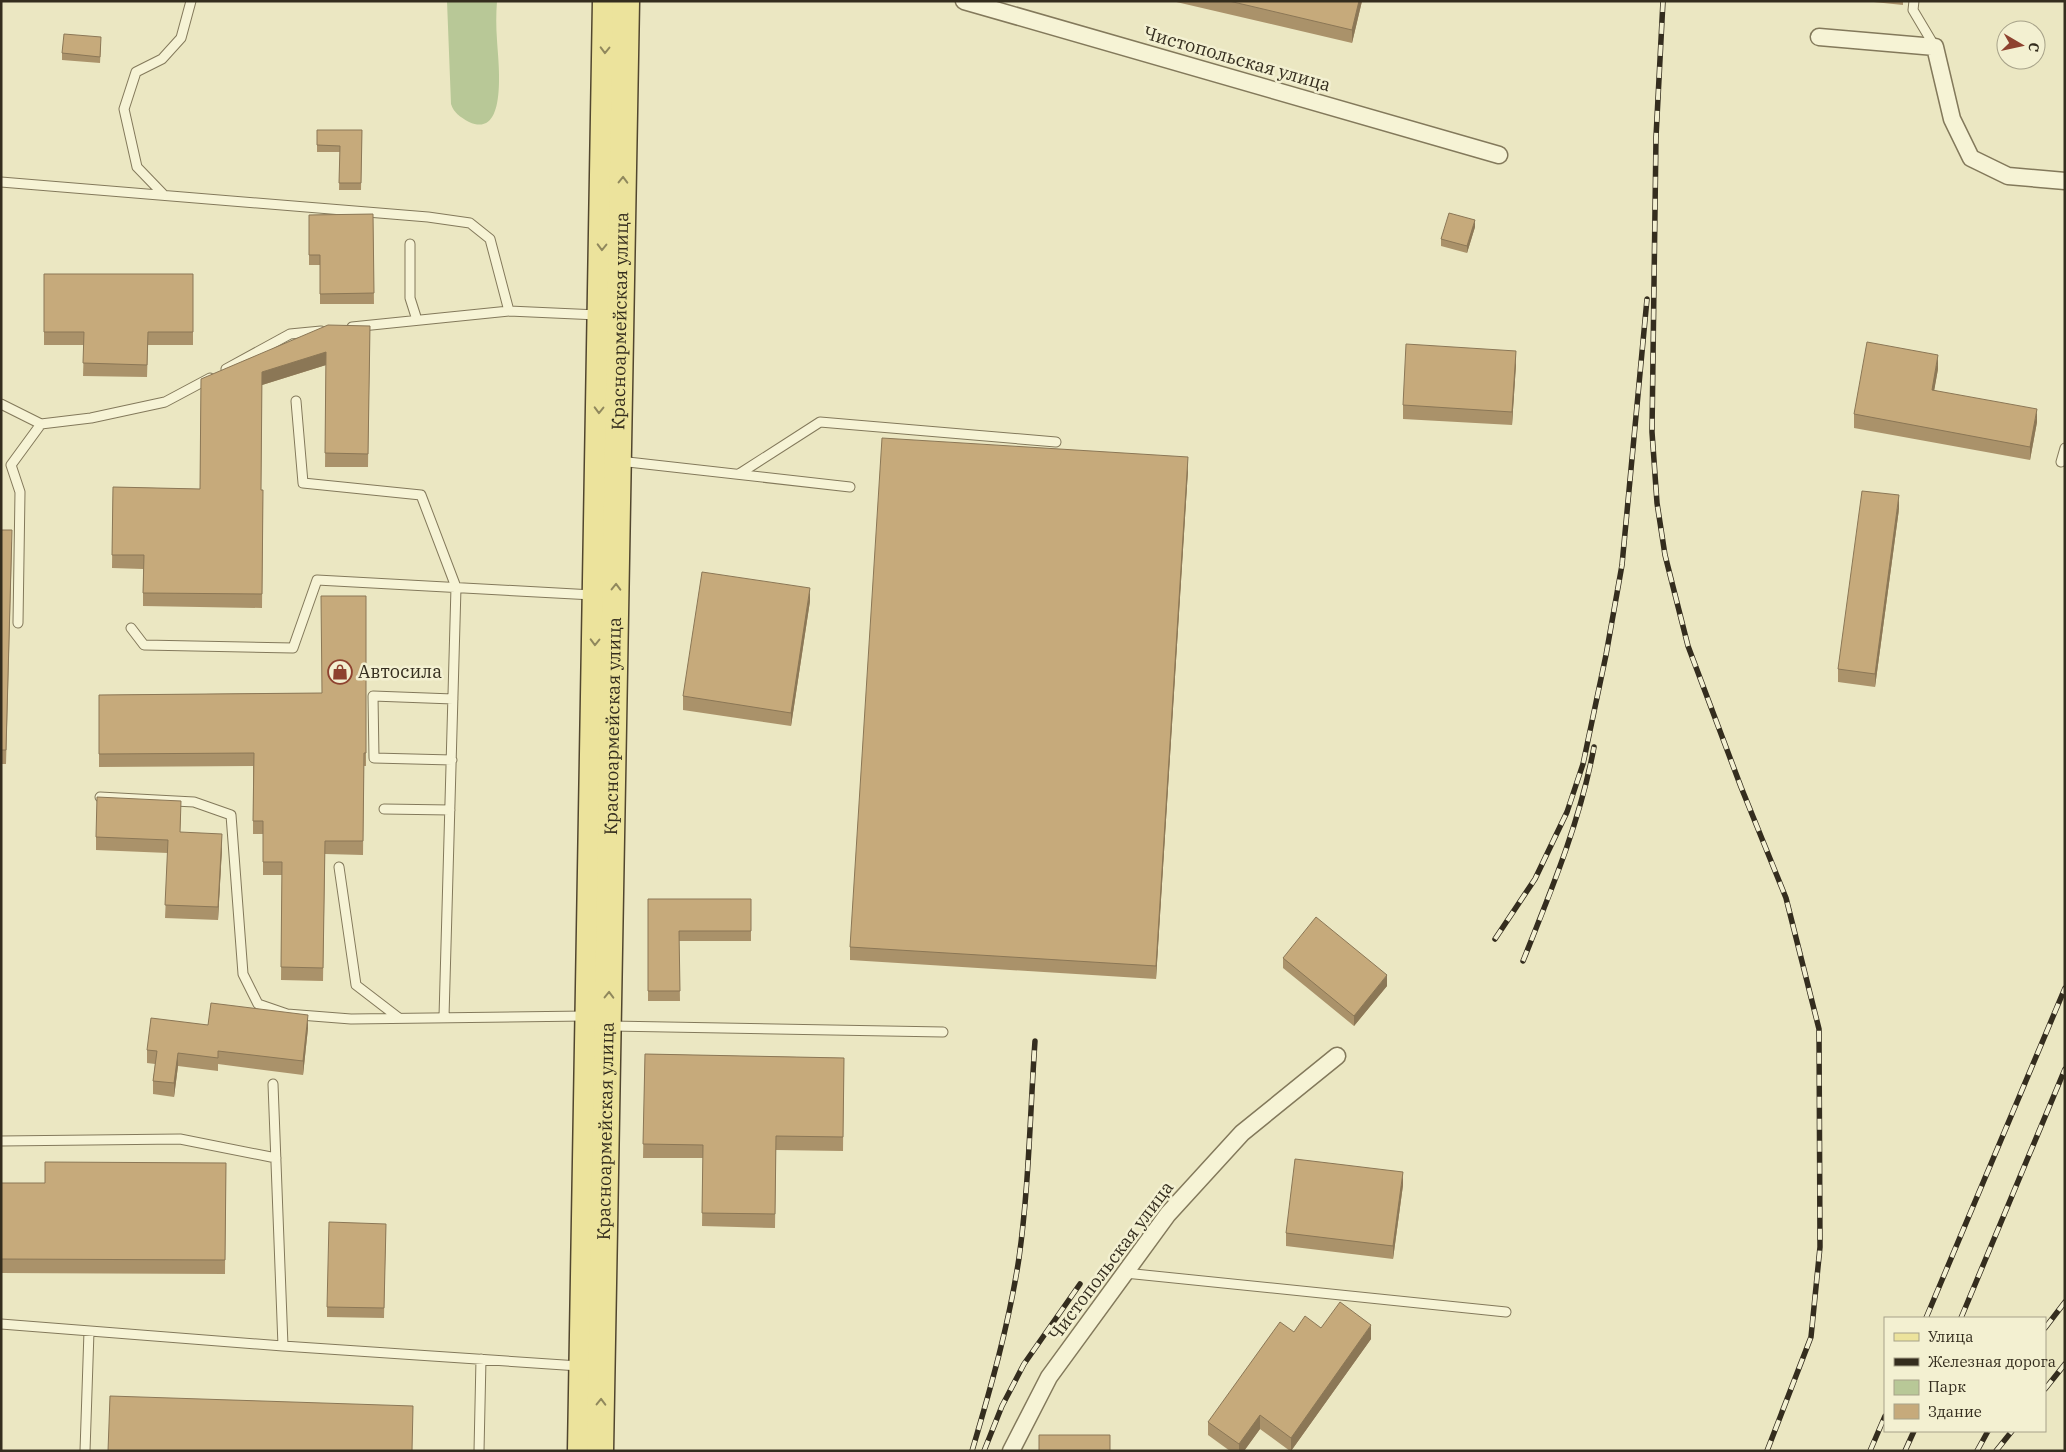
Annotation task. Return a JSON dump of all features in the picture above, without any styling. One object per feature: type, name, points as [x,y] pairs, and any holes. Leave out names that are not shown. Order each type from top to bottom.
[{"type":"main road","name":"Красноармейская улица","points":[[599,1021],[595,595],[606,1]]},
{"type":"main road","name":"Красноармейская улица","points":[[581,1451],[592,1367],[599,1021],[618,461],[626,1]]},
{"type":"main road","name":"Красноармейская улица","points":[[592,1367],[600,1451]]},
{"type":"street","name":"Чистопольская улица","points":[[964,1],[1499,155]]},
{"type":"street","points":[[1819,37],[1936,47],[1952,119],[1971,158],[2008,176],[2065,181]]},
{"type":"street","name":"Чистопольская улица","points":[[1011,1451],[1049,1377],[1168,1214],[1242,1133],[1337,1056]]},
{"type":"lane","points":[[164,195],[137,167],[124,109],[136,72],[162,59],[181,38],[191,1]]},
{"type":"lane","points":[[1914,1],[1913,10],[1936,47]]},
{"type":"lane","points":[[1,182],[428,217],[470,223],[490,239],[509,311]]},
{"type":"lane","points":[[410,244],[410,298],[417,320]]},
{"type":"lane","points":[[1,404],[41,424],[91,418],[165,402],[290,334],[509,311],[600,315]]},
{"type":"lane","points":[[296,401],[303,482],[421,495],[456,587],[444,1017]]},
{"type":"lane","points":[[739,474],[820,422],[1056,442]]},
{"type":"lane","points":[[18,623],[20,492],[11,465],[41,424]]},
{"type":"lane","points":[[2061,462],[2065,448]]},
{"type":"lane","points":[[618,461],[850,487]]},
{"type":"lane","points":[[131,628],[144,645],[293,648],[317,580],[595,595]]},
{"type":"lane","points":[[452,760],[374,758],[373,696],[453,699]]},
{"type":"lane","points":[[100,796],[194,802],[231,815],[243,974],[258,1004],[287,1014],[351,1019],[444,1017],[943,1032]]},
{"type":"lane","points":[[384,809],[450,810]]},
{"type":"lane","points":[[339,867],[356,986],[399,1018]]},
{"type":"lane","points":[[273,1084],[283,1346]]},
{"type":"lane","points":[[1,1141],[180,1139],[276,1158]]},
{"type":"lane","points":[[1125,1273],[1506,1312]]},
{"type":"lane","points":[[1,1324],[592,1367]]},
{"type":"lane","points":[[85,1451],[89,1331]]},
{"type":"lane","points":[[479,1451],[481,1359]]},
{"type":"green space","points":[[447,1],[497,1],[498,95],[496,109],[490,120],[482,124],[469,122],[456,112],[451,104]]},
{"type":"building","points":[[1229,1],[1359,1],[1352,30]]},
{"type":"building","points":[[64,34],[101,37],[100,57],[62,53]]},
{"type":"building","points":[[317,130],[362,130],[361,183],[339,183],[340,146],[317,145]]},
{"type":"building","points":[[1449,213],[1475,220],[1467,246],[1441,239]]},
{"type":"building","points":[[373,214],[374,293],[320,294],[320,255],[309,255],[309,215]]},
{"type":"building","points":[[44,274],[193,274],[193,332],[148,332],[147,365],[83,363],[84,332],[44,332]]},
{"type":"building","points":[[328,325],[370,326],[368,454],[325,453],[326,352],[262,372],[262,594],[143,593],[144,555],[112,555],[113,487],[200,489],[201,379]]},
{"type":"building","points":[[1867,342],[1938,355],[1932,390],[2037,409],[2030,447],[1854,414]]},
{"type":"building","points":[[1406,344],[1516,351],[1512,412],[1403,405]]},
{"type":"building","points":[[882,438],[1188,457],[1156,966],[850,947]]},
{"type":"building","points":[[1862,491],[1899,495],[1875,674],[1838,669]]},
{"type":"building","points":[[1,530],[12,530],[6,750],[1,750]]},
{"type":"building","points":[[702,572],[810,588],[791,713],[683,696]]},
{"type":"building","points":[[321,596],[366,596],[366,753],[364,753],[363,841],[325,841],[323,968],[281,967],[282,862],[263,862],[263,821],[253,821],[254,753],[99,754],[99,695],[322,693]]},
{"type":"building","points":[[97,797],[181,801],[180,832],[222,834],[218,907],[165,905],[168,840],[96,837]]},
{"type":"building","points":[[648,899],[751,899],[751,931],[679,931],[680,991],[648,991]]},
{"type":"building","points":[[1316,917],[1387,975],[1354,1016],[1283,958]]},
{"type":"building","points":[[211,1003],[308,1015],[303,1061],[218,1051],[218,1058],[178,1053],[174,1083],[153,1081],[157,1051],[147,1050],[151,1018],[208,1025]]},
{"type":"building","points":[[645,1054],[844,1058],[843,1137],[776,1136],[775,1214],[702,1213],[703,1145],[643,1144]]},
{"type":"building","points":[[1295,1159],[1403,1172],[1393,1246],[1286,1233]]},
{"type":"building","points":[[45,1162],[226,1163],[225,1260],[1,1259],[1,1183],[45,1183]]},
{"type":"building","points":[[329,1222],[386,1224],[384,1308],[327,1307]]},
{"type":"building","points":[[1340,1302],[1371,1325],[1291,1438],[1260,1415],[1239,1444],[1208,1422],[1280,1322],[1294,1332],[1305,1316],[1321,1328]]},
{"type":"building","points":[[110,1396],[413,1406],[412,1451],[108,1451]]},
{"type":"building","points":[[1039,1435],[1110,1435],[1110,1451],[1039,1451]]},
{"type":"railway","points":[[1663,1],[1656,137],[1652,432],[1657,503],[1665,555],[1688,646],[1741,787],[1786,898],[1819,1029],[1820,1247],[1811,1337],[1767,1451]]},
{"type":"railway","points":[[1495,939],[1535,879],[1567,812],[1583,764],[1606,655],[1622,565],[1647,299]]},
{"type":"railway","points":[[1523,961],[1573,829],[1594,747]]},
{"type":"railway","points":[[1926,1317],[2065,988]]},
{"type":"railway","points":[[972,1451],[1005,1331],[1019,1258],[1027,1177],[1035,1041]]},
{"type":"railway","points":[[1961,1317],[2065,1069]]},
{"type":"railway","points":[[984,1451],[1002,1406],[1024,1364],[1080,1284]]},
{"type":"railway","points":[[2046,1327],[2065,1302]]},
{"type":"railway","points":[[2046,1388],[2065,1364]]},
{"type":"railway","points":[[1870,1451],[1884,1418]]},
{"type":"railway","points":[[1905,1451],[1914,1432]]},
{"type":"railway","points":[[1977,1451],[1987,1432]]},
{"type":"railway","points":[[1996,1451],[2011,1432]]},
{"type":"place","name":"Автосила","points":[[340,672]]}]
